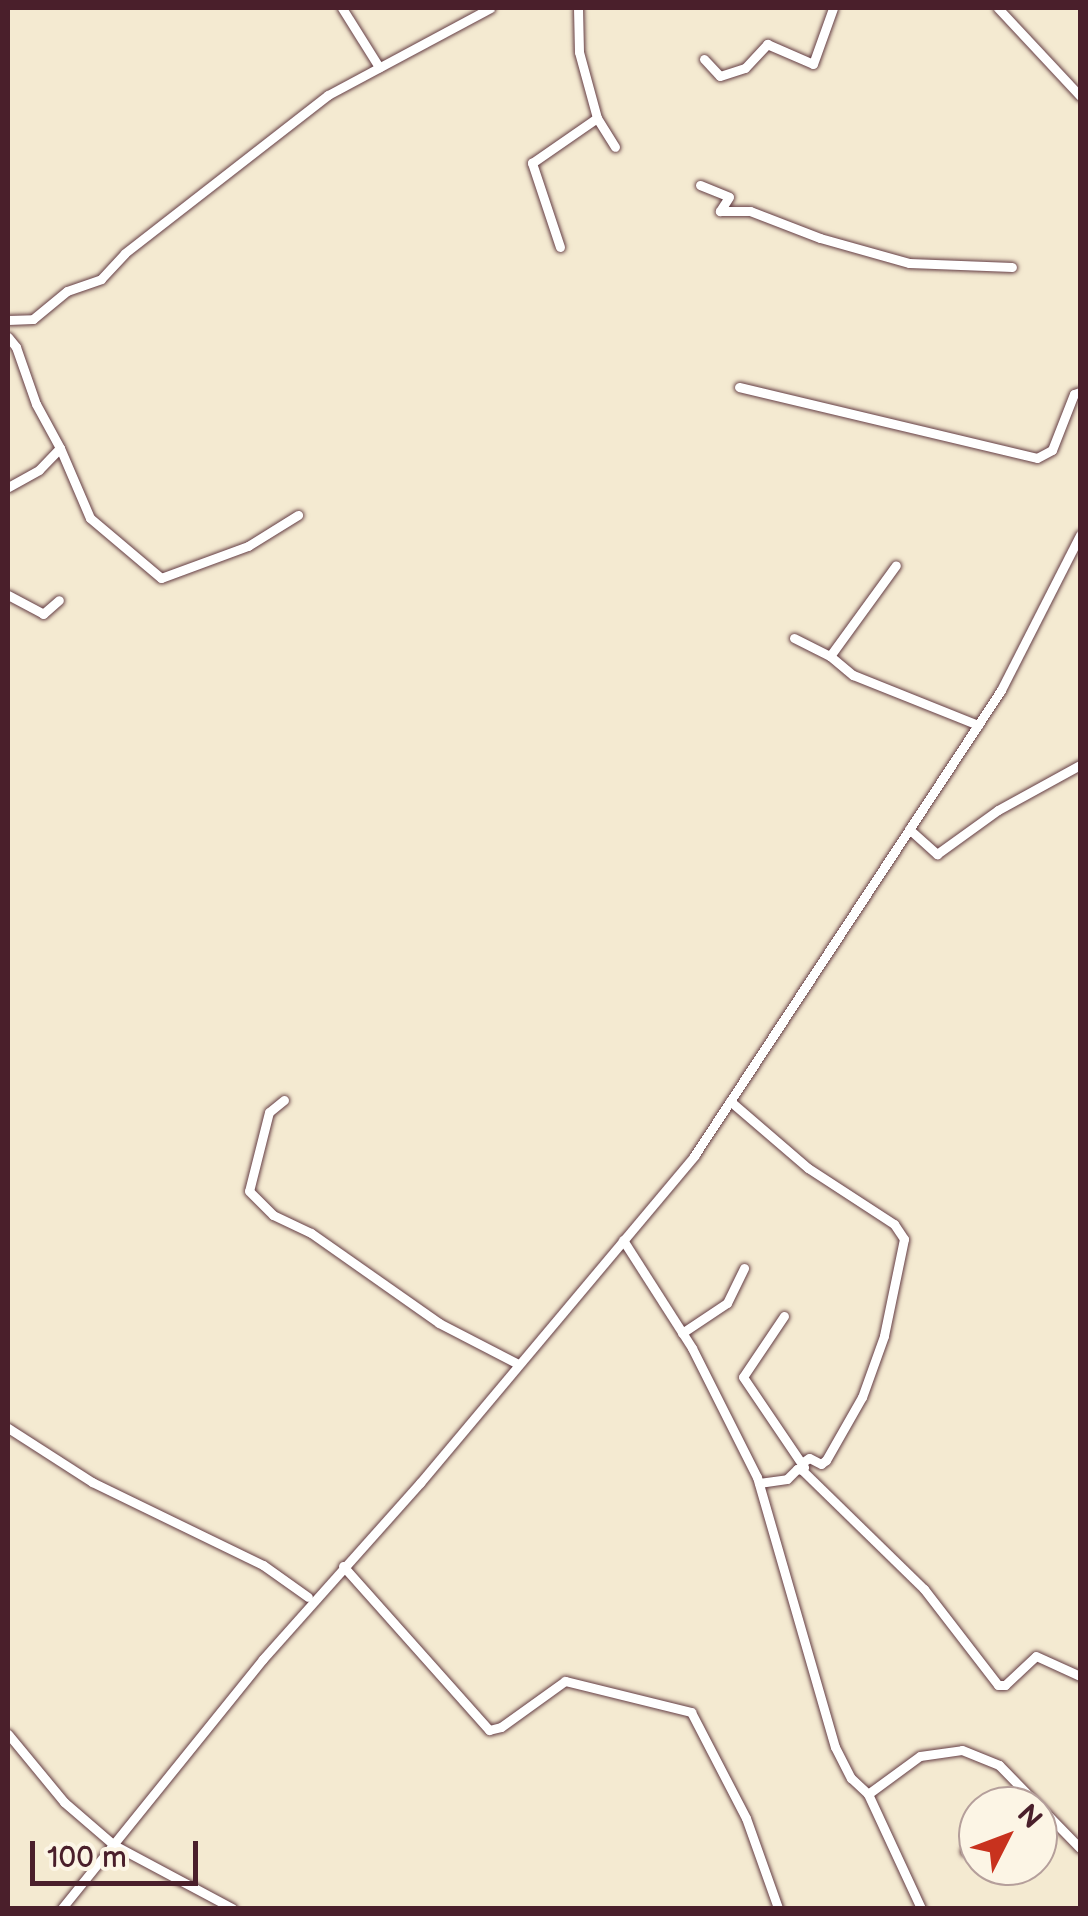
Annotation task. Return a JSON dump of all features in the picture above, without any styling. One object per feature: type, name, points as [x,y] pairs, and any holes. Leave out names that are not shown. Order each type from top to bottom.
[{"type":"street","points":[[342,8],[379,66]]},
{"type":"street","points":[[8,320],[33,319],[67,290],[101,278],[124,253],[328,95],[490,8]]},
{"type":"street","points":[[578,8],[580,52],[597,118],[615,146]]},
{"type":"street","points":[[704,60],[720,76],[746,68],[767,44],[813,64],[832,8]]},
{"type":"street","points":[[998,8],[1080,96]]},
{"type":"street","points":[[560,248],[532,163],[597,118]]},
{"type":"street","points":[[700,185],[729,197],[720,211],[750,211],[820,238],[909,263],[1012,268]]},
{"type":"street","points":[[8,337],[16,347],[36,404],[90,518],[161,578],[248,546],[298,515]]},
{"type":"street","points":[[739,387],[1037,458],[1052,450],[1074,394],[1080,392]]},
{"type":"street","points":[[8,487],[39,470],[60,448]]},
{"type":"street","points":[[62,1908],[212,1720],[343,1566],[420,1483],[694,1156],[1001,690],[1080,535]]},
{"type":"street","points":[[830,656],[896,565]]},
{"type":"street","points":[[8,595],[43,614],[59,600]]},
{"type":"street","points":[[794,638],[830,656],[853,675],[978,725]]},
{"type":"street","points":[[909,829],[937,854],[998,810],[1080,765]]},
{"type":"street","points":[[284,1100],[269,1112],[249,1191],[273,1215],[311,1233],[440,1323],[518,1364]]},
{"type":"street","points":[[730,1101],[808,1168],[894,1224],[904,1239],[884,1336],[862,1397],[826,1460],[821,1464],[809,1458],[787,1479],[759,1484]]},
{"type":"street","points":[[624,1240],[682,1333],[759,1484],[835,1747],[851,1778],[868,1794],[920,1908]]},
{"type":"street","points":[[682,1333],[728,1303],[744,1268]]},
{"type":"street","points":[[784,1316],[743,1377],[803,1466],[924,1590],[998,1685],[1005,1685],[1036,1656],[1080,1676]]},
{"type":"street","points":[[8,1428],[92,1482],[263,1565],[308,1597]]},
{"type":"street","points":[[343,1566],[489,1730],[502,1727],[565,1681],[692,1712],[746,1818],[778,1908]]},
{"type":"street","points":[[8,1734],[64,1802],[114,1844],[232,1908]]},
{"type":"street","points":[[868,1794],[920,1756],[962,1750],[999,1765],[1015,1786]]},
{"type":"street","points":[[1058,1829],[1080,1848]]}]
